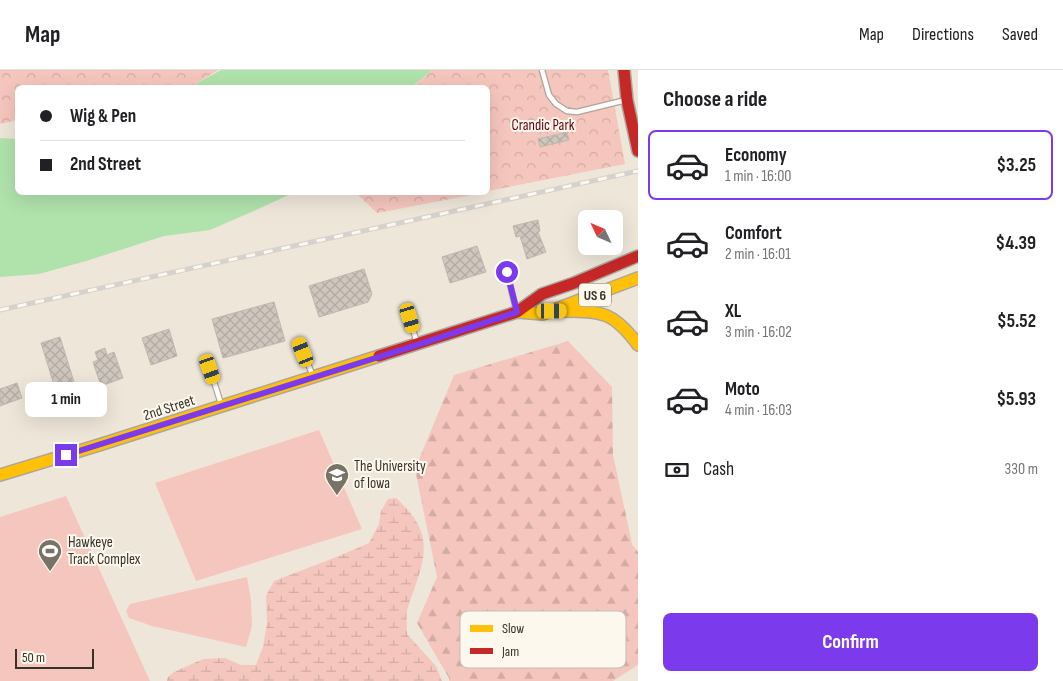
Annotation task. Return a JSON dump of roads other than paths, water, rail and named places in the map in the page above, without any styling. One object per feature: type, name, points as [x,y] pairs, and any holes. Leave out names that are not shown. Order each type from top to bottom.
[{"type":"main road","points":[[624,70],[638,151]]},
{"type":"main road","name":"US 6","points":[[517,312],[542,294],[574,283],[638,256]]},
{"type":"main road","name":"US 6","points":[[517,312],[543,314],[638,278]]},
{"type":"main road","points":[[552,311],[595,312],[610,316],[619,322],[638,346]]},
{"type":"main road","name":"2nd Street","points":[[0,475],[313,378],[517,312]]},
{"type":"lane","points":[[542,70],[549,95],[556,104],[567,111],[577,112],[628,100]]},
{"type":"lane","points":[[507,272],[517,312]]},
{"type":"lane","points":[[407,310],[417,345]]},
{"type":"lane","points":[[300,343],[313,378]]},
{"type":"lane","points":[[210,369],[222,406]]},
{"type":"railway","points":[[0,310],[638,171]]},
{"type":"place","name":"The University of Iowa","points":[[337,496]]},
{"type":"place","name":"Hawkeye Track Complex","points":[[50,572]]},
{"type":"park label","name":"Crandic Park","points":[[543,125]]}]
